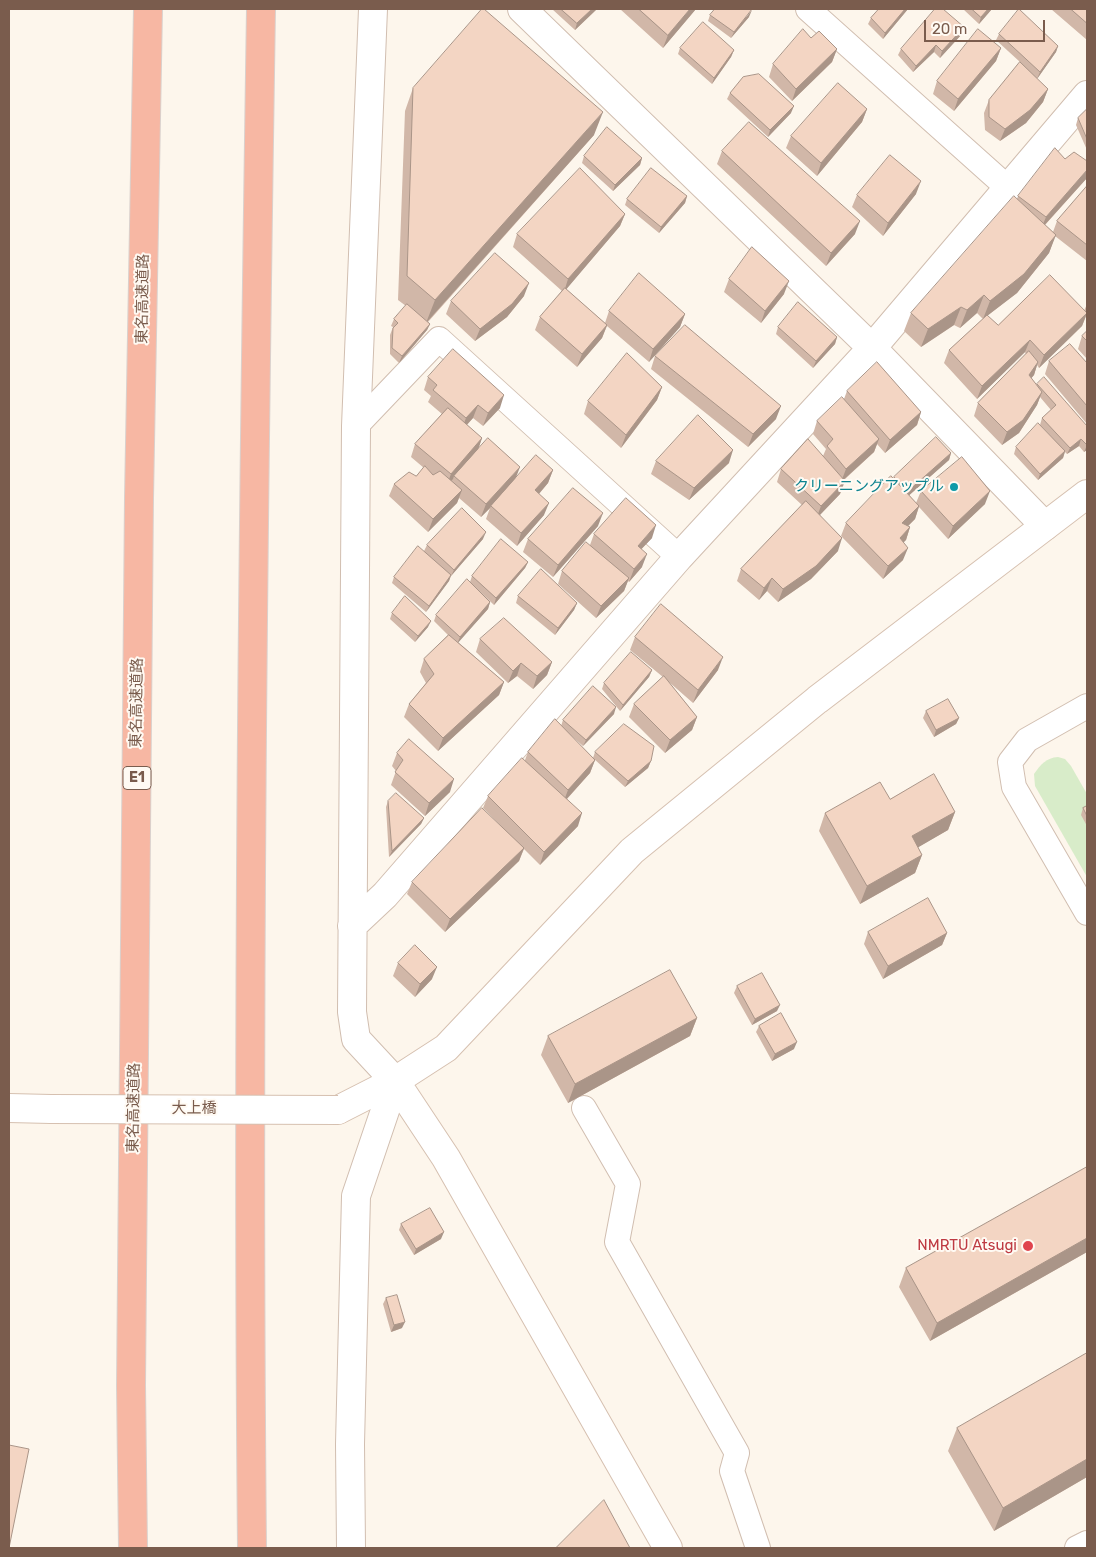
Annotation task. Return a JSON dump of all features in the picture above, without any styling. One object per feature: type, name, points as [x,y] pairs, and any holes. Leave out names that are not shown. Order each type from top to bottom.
[{"type":"highway","name":"東名高速道路","points":[[133,1548],[131,1385],[139,508],[148,9]]},
{"type":"highway","points":[[252,1548],[250,1370],[253,503],[261,9]]},
{"type":"street","points":[[373,9],[356,426],[352,926],[352,1012],[356,1038],[395,1082],[446,1158],[668,1548]]},
{"type":"street","points":[[522,9],[872,348],[1045,526]]},
{"type":"street","points":[[352,926],[385,894],[679,557],[872,348],[1087,95]]},
{"type":"street","points":[[351,1548],[350,1444],[356,1196],[395,1082],[446,1048],[632,851],[817,700],[1087,494]]},
{"type":"street","name":"大上橋","points":[[9,1108],[338,1110],[395,1082]]},
{"type":"lane","points":[[808,9],[1008,188]]},
{"type":"lane","points":[[356,426],[439,339],[679,557]]},
{"type":"lane","points":[[1087,706],[1027,740],[1010,762],[1014,787],[1087,913]]},
{"type":"lane","points":[[584,1108],[628,1184],[617,1242],[737,1453],[732,1471],[758,1548]]},
{"type":"lane","points":[[1077,1548],[1087,1543]]},
{"type":"green space","points":[[1058,757],[1065,759],[1071,766],[1087,794],[1087,877],[1035,786],[1034,774],[1039,767],[1047,760]]},
{"type":"building","points":[[482,9],[603,112],[435,300],[407,276],[413,88]]},
{"type":"building","points":[[561,9],[592,9],[577,23]]},
{"type":"building","points":[[639,9],[690,9],[668,35]]},
{"type":"building","points":[[715,9],[752,9],[734,32],[710,15]]},
{"type":"building","points":[[879,9],[905,9],[885,33],[871,18]]},
{"type":"building","points":[[935,9],[943,9],[964,27],[942,51],[936,45],[916,66],[901,49]]},
{"type":"building","points":[[972,9],[988,9],[981,17]]},
{"type":"building","points":[[1019,9],[1058,46],[1040,72],[999,34]]},
{"type":"building","points":[[1071,9],[1087,9],[1087,23]]},
{"type":"building","points":[[703,22],[734,50],[714,78],[680,48]]},
{"type":"building","points":[[803,29],[811,38],[819,31],[837,49],[796,89],[773,64]]},
{"type":"building","points":[[978,29],[1001,48],[958,99],[937,81]]},
{"type":"building","points":[[1020,62],[1048,89],[1030,110],[1005,129],[989,117],[989,100]]},
{"type":"building","points":[[759,74],[794,106],[770,130],[730,93],[743,77]]},
{"type":"building","points":[[838,83],[867,109],[821,163],[791,136]]},
{"type":"building","points":[[1087,109],[1087,139],[1078,118]]},
{"type":"building","points":[[749,122],[860,221],[831,253],[722,151]]},
{"type":"building","points":[[607,127],[642,158],[615,185],[584,156]]},
{"type":"building","points":[[1055,148],[1065,159],[1074,152],[1087,161],[1087,170],[1046,217],[1018,196]]},
{"type":"building","points":[[890,155],[921,181],[888,223],[857,195]]},
{"type":"building","points":[[580,168],[625,214],[568,279],[517,234]]},
{"type":"building","points":[[651,168],[687,196],[661,227],[627,199]]},
{"type":"building","points":[[1087,186],[1087,245],[1057,221]]},
{"type":"building","points":[[1014,196],[1056,235],[1024,274],[990,301],[984,295],[967,310],[961,307],[928,329],[911,313]]},
{"type":"building","points":[[752,247],[789,281],[765,311],[729,279]]},
{"type":"building","points":[[495,253],[529,283],[512,304],[480,329],[451,301]]},
{"type":"building","points":[[639,273],[685,314],[653,349],[609,311]]},
{"type":"building","points":[[1050,275],[1087,313],[1044,355],[1030,340],[982,386],[949,350],[987,315],[998,325]]},
{"type":"building","points":[[565,288],[607,325],[582,354],[540,317]]},
{"type":"building","points":[[798,302],[837,337],[816,361],[778,327]]},
{"type":"building","points":[[407,304],[430,324],[402,356],[392,348],[393,328],[398,323],[394,319]]},
{"type":"building","points":[[685,325],[781,406],[753,434],[655,356]]},
{"type":"building","points":[[1087,331],[1087,341],[1082,336]]},
{"type":"building","points":[[1070,344],[1087,363],[1087,406],[1049,361]]},
{"type":"building","points":[[453,349],[504,395],[488,413],[478,405],[466,418],[433,390],[437,385],[428,377]]},
{"type":"building","points":[[1029,351],[1038,362],[1029,375],[1042,392],[1023,420],[1007,432],[978,403]]},
{"type":"building","points":[[627,353],[662,387],[626,435],[588,401]]},
{"type":"building","points":[[877,362],[921,412],[890,440],[847,391]]},
{"type":"building","points":[[1044,377],[1087,426],[1087,445],[1081,439],[1070,448],[1042,418],[1056,405],[1037,384]]},
{"type":"building","points":[[842,397],[879,439],[846,469],[827,446],[833,439],[817,421]]},
{"type":"building","points":[[448,408],[482,438],[451,474],[415,444]]},
{"type":"building","points":[[698,415],[733,450],[694,488],[656,461]]},
{"type":"building","points":[[1038,423],[1065,451],[1040,474],[1016,447]]},
{"type":"building","points":[[936,437],[951,453],[907,492],[894,477]]},
{"type":"building","points":[[488,438],[520,467],[486,504],[454,476]]},
{"type":"building","points":[[808,439],[845,481],[821,506],[781,469]]},
{"type":"building","points":[[536,455],[553,470],[535,490],[549,503],[521,533],[491,506]]},
{"type":"building","name":"クリーニングアップル","points":[[962,457],[990,491],[953,526],[921,491]]},
{"type":"building","points":[[425,466],[433,475],[440,471],[462,490],[433,519],[394,484],[409,472],[416,476]]},
{"type":"building","points":[[891,476],[919,506],[902,523],[910,527],[900,538],[908,548],[888,566],[846,523]]},
{"type":"building","points":[[573,488],[603,513],[558,565],[528,539]]},
{"type":"building","points":[[626,498],[656,525],[638,546],[647,554],[634,569],[594,534]]},
{"type":"building","points":[[806,501],[842,538],[816,566],[783,589],[772,578],[764,588],[741,569]]},
{"type":"building","points":[[462,508],[486,532],[454,570],[427,545]]},
{"type":"building","points":[[501,539],[528,562],[496,598],[472,576]]},
{"type":"building","points":[[586,542],[629,578],[601,606],[562,571]]},
{"type":"building","points":[[418,546],[451,575],[429,606],[394,577]]},
{"type":"building","points":[[541,569],[577,603],[558,628],[518,596]]},
{"type":"building","points":[[467,579],[490,602],[460,637],[436,615]]},
{"type":"building","points":[[405,596],[431,621],[418,636],[392,613]]},
{"type":"building","points":[[661,604],[723,657],[698,690],[635,637]]},
{"type":"building","points":[[504,618],[552,662],[537,676],[521,663],[513,671],[480,639]]},
{"type":"building","points":[[449,635],[504,682],[443,738],[409,704],[434,674],[424,659]]},
{"type":"building","points":[[631,652],[652,670],[623,705],[604,683]]},
{"type":"building","points":[[664,676],[697,717],[670,740],[634,704]]},
{"type":"building","points":[[593,686],[616,707],[586,740],[563,720]]},
{"type":"building","points":[[948,699],[959,718],[936,730],[926,711]]},
{"type":"building","points":[[555,719],[595,760],[568,790],[528,752]]},
{"type":"building","points":[[624,724],[654,746],[651,761],[628,781],[595,752]]},
{"type":"building","points":[[409,739],[454,779],[429,803],[395,772],[403,760],[397,753]]},
{"type":"building","points":[[522,758],[582,813],[544,852],[488,796]]},
{"type":"building","points":[[934,774],[955,812],[912,836],[922,855],[867,886],[825,813],[880,782],[890,799]]},
{"type":"building","points":[[396,793],[424,818],[392,851],[388,801]]},
{"type":"building","points":[[1087,806],[1087,816],[1083,808]]},
{"type":"building","points":[[482,808],[524,848],[450,919],[412,882]]},
{"type":"building","points":[[928,898],[947,933],[888,966],[868,932]]},
{"type":"building","points":[[415,945],[437,967],[420,984],[398,963]]},
{"type":"building","points":[[670,970],[697,1018],[575,1084],[548,1036]]},
{"type":"building","points":[[762,973],[780,1005],[755,1019],[737,986]]},
{"type":"building","points":[[781,1013],[797,1042],[775,1054],[759,1026]]},
{"type":"building","points":[[1087,1167],[1087,1238],[937,1323],[906,1268]]},
{"type":"building","points":[[430,1208],[444,1232],[416,1249],[401,1224]]},
{"type":"building","points":[[397,1295],[405,1322],[394,1325],[386,1298]]},
{"type":"building","points":[[1087,1353],[1087,1459],[1003,1508],[957,1428]]},
{"type":"building","points":[[9,1445],[29,1449],[9,1548]]},
{"type":"building","points":[[604,1500],[630,1548],[556,1548]]},
{"type":"place","name":"クリーニングアップル","points":[[954,487]]},
{"type":"place","name":"NMRTU Atsugi","points":[[1028,1246]]}]
